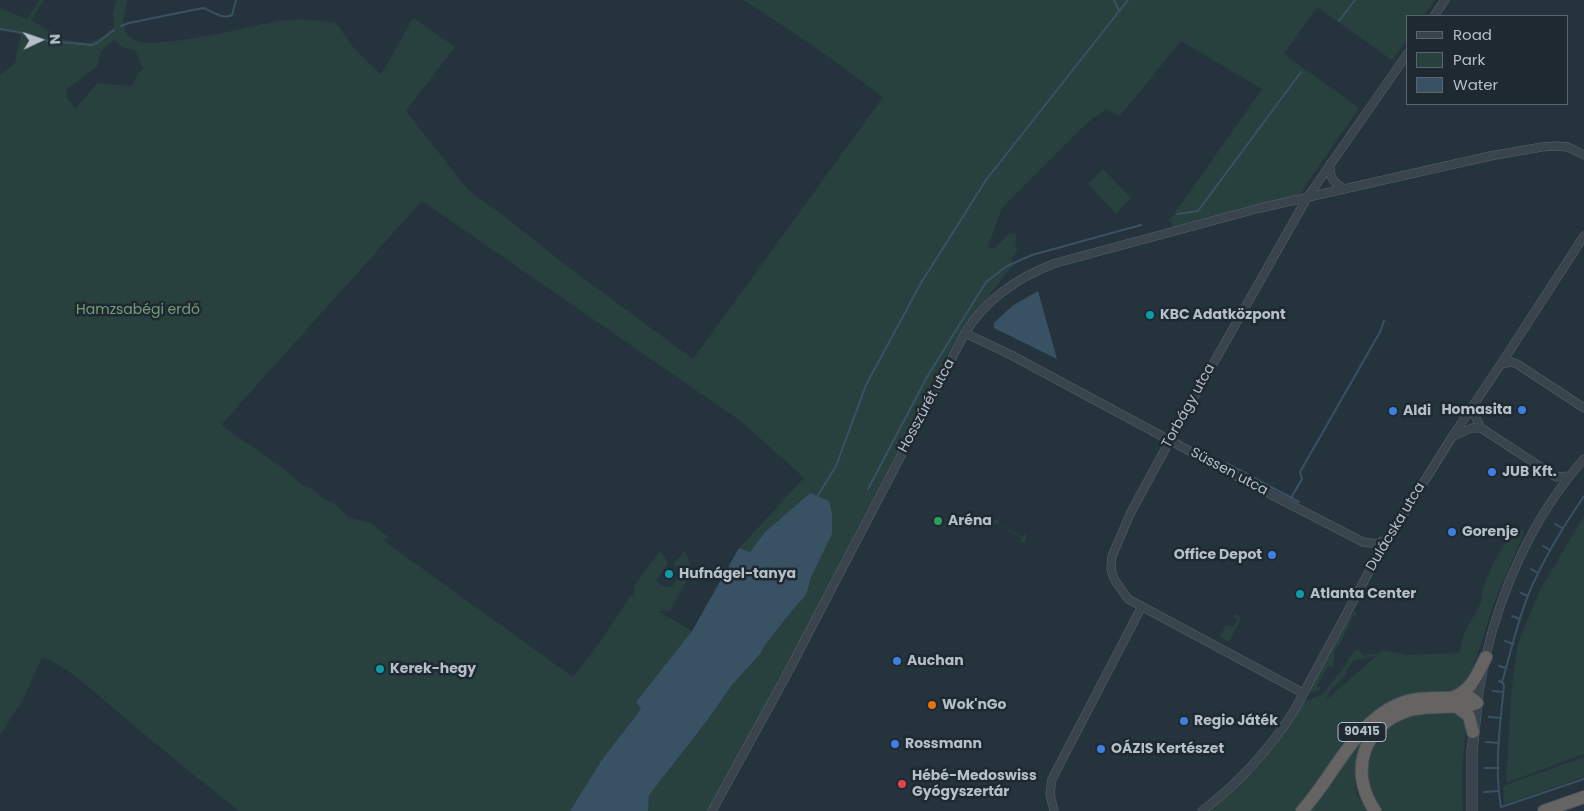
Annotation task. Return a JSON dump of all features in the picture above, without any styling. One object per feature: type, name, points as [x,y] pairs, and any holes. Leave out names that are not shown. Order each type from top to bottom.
[{"type":"highway","points":[[1375,811],[1364,790],[1361,767],[1367,745],[1377,730],[1392,718],[1411,710],[1454,702],[1468,688],[1486,657]]},
{"type":"highway","name":"90415","points":[[1302,811],[1358,736],[1370,722],[1381,714],[1412,700],[1454,702],[1468,697],[1477,703]]},
{"type":"highway","points":[[1454,702],[1469,716],[1473,732]]},
{"type":"highway","points":[[1544,811],[1584,798]]},
{"type":"street","points":[[1435,15],[1445,0]]},
{"type":"street","name":"Torbágy utca","points":[[1303,694],[1141,608],[1123,594],[1114,579],[1111,569],[1112,556],[1124,526],[1170,440],[1307,198],[1406,56]]},
{"type":"street","points":[[1307,198],[1345,188],[1542,146],[1568,146],[1584,155]]},
{"type":"street","points":[[1330,164],[1332,179],[1338,186],[1345,188]]},
{"type":"street","name":"Hosszúrét utca","points":[[712,811],[786,676],[965,333],[981,311],[1002,291],[1032,273],[1049,266],[1215,220],[1307,198]]},
{"type":"street","name":"Dulácska utca","points":[[1202,811],[1226,792],[1264,753],[1283,729],[1351,603],[1389,538],[1452,437],[1584,236]]},
{"type":"street","name":"Süssen utca","points":[[965,333],[1011,355],[1363,542],[1377,544],[1389,538]]},
{"type":"street","points":[[1514,345],[1514,357],[1517,364]]},
{"type":"street","points":[[1501,364],[1511,362],[1517,364],[1584,408]]},
{"type":"street","points":[[1474,405],[1474,414],[1481,428]]},
{"type":"street","points":[[1452,437],[1462,431],[1481,428],[1556,476],[1569,476]]},
{"type":"street","points":[[1472,806],[1471,766],[1477,703],[1486,657],[1505,593],[1520,558],[1538,524],[1569,476],[1584,459]]},
{"type":"street","points":[[1549,472],[1556,487],[1555,498]]},
{"type":"street","points":[[1054,811],[1050,794],[1052,779],[1141,608]]},
{"type":"green space","name":"Hamzsabégi erdő","points":[[39,0],[44,0],[31,20],[53,33],[54,31],[61,39],[88,43],[104,36],[114,27],[114,17],[112,16],[116,0],[128,0],[124,15],[125,31],[132,39],[143,42],[183,40],[293,19],[336,23],[353,47],[381,75],[413,18],[455,47],[406,111],[469,191],[693,359],[883,97],[815,47],[744,0],[1435,0],[1425,15],[1406,15],[1406,42],[1392,60],[1317,7],[1284,54],[1359,108],[1299,195],[1173,227],[1169,219],[1262,89],[1181,41],[1120,116],[1106,109],[1087,123],[1002,208],[988,247],[994,249],[1010,233],[1017,234],[1015,245],[1018,248],[1011,260],[1013,265],[955,341],[788,663],[708,811],[648,811],[649,795],[706,722],[732,685],[760,654],[765,645],[806,595],[812,575],[832,534],[810,493],[765,532],[750,552],[739,548],[804,478],[742,422],[422,201],[221,425],[283,468],[303,485],[335,504],[349,518],[365,521],[375,526],[388,537],[384,541],[573,677],[600,642],[631,595],[634,596],[635,585],[660,550],[668,563],[656,581],[663,587],[672,587],[681,573],[673,564],[685,551],[692,570],[670,611],[658,611],[692,631],[636,702],[641,709],[601,761],[570,811],[240,811],[82,682],[61,667],[42,657],[23,700],[0,735],[0,75],[15,63],[21,34],[0,29],[0,8],[27,19]],"holes":[[[115,40],[121,47],[135,50],[143,69],[139,72],[131,86],[97,83],[75,109],[66,96],[67,89],[97,67],[101,52],[107,45]]]},
{"type":"green space","points":[[1103,169],[1131,198],[1116,214],[1088,184]]},
{"type":"green space","points":[[1584,516],[1584,754],[1506,783],[1512,685],[1518,643],[1540,590]]},
{"type":"green space","points":[[1000,519],[998,524],[1023,537],[1025,533],[1027,534],[1025,542],[1020,542],[1022,538],[995,523],[993,528],[991,526],[992,521]]},
{"type":"green space","points":[[1522,529],[1524,533],[1494,603],[1470,677],[1456,692],[1387,706],[1295,811],[1207,811],[1236,788],[1259,765],[1280,739],[1303,702],[1321,695],[1342,670],[1355,649],[1361,652],[1363,656],[1374,653],[1377,655],[1382,650],[1408,655],[1459,653],[1464,633],[1482,601],[1481,593],[1492,566],[1506,541],[1512,538],[1516,530]],"holes":[[[1376,656],[1326,700],[1330,691],[1345,676],[1353,661]]]},
{"type":"green space","points":[[1353,610],[1349,619],[1355,611],[1357,615],[1353,616],[1340,644],[1335,649],[1333,666],[1328,666],[1317,686],[1321,688],[1311,693],[1310,690]]},
{"type":"green space","points":[[1236,614],[1240,616],[1240,621],[1229,642],[1220,637],[1225,626],[1233,627],[1237,619],[1233,617]]},
{"type":"green space","points":[[1434,711],[1457,712],[1466,723],[1462,773],[1463,811],[1381,811],[1375,805],[1365,778],[1372,745],[1394,721],[1410,715]]},
{"type":"green space","points":[[1360,746],[1355,777],[1356,793],[1367,811],[1310,811],[1341,766],[1354,750]]},
{"type":"green space","points":[[1584,757],[1584,777],[1504,804],[1503,786]]},
{"type":"water","points":[[1038,291],[1057,359],[994,328],[994,323],[1012,306]]},
{"type":"water","points":[[810,493],[829,501],[832,514],[832,534],[812,575],[806,595],[765,645],[760,654],[732,685],[706,722],[649,795],[648,811],[570,811],[601,761],[641,709],[636,702],[692,631],[739,548],[750,552],[765,532]]},
{"type":"waterway","points":[[121,26],[203,8],[221,16],[228,16],[232,15],[236,0]]},
{"type":"waterway","points":[[1114,0],[1119,11]]},
{"type":"waterway","points":[[817,497],[836,466],[866,385],[921,283],[986,180],[1128,0]]},
{"type":"waterway","points":[[1339,21],[1355,0]]},
{"type":"waterway","points":[[0,29],[23,33],[48,41],[92,45],[114,30]]},
{"type":"waterway","points":[[1177,214],[1198,211],[1301,72]]},
{"type":"waterway","points":[[868,489],[927,377],[986,282],[1007,266],[1032,255],[1141,225]]},
{"type":"waterway","points":[[1291,498],[1302,479],[1300,472],[1380,332],[1384,321]]},
{"type":"waterway","points":[[1226,463],[1299,502]]},
{"type":"waterway","points":[[1502,682],[1529,593],[1554,543],[1584,496]]},
{"type":"waterway","points":[[1555,524],[1562,528]]},
{"type":"waterway","points":[[1543,546],[1550,550]]},
{"type":"waterway","points":[[1531,569],[1538,573]]},
{"type":"waterway","points":[[1521,593],[1528,596]]},
{"type":"waterway","points":[[1512,616],[1520,619]]},
{"type":"waterway","points":[[1505,641],[1513,644]]},
{"type":"waterway","points":[[1499,666],[1506,668]]},
{"type":"waterway","points":[[1499,681],[1504,686],[1498,762],[1501,807],[1584,779]]},
{"type":"waterway","points":[[1493,691],[1503,692]]},
{"type":"waterway","points":[[1489,717],[1501,718]]},
{"type":"waterway","points":[[1486,742],[1499,743]]},
{"type":"waterway","points":[[1485,768],[1499,768]]},
{"type":"waterway","points":[[1484,792],[1498,791]]},
{"type":"place","name":"KBC Adatközpont","points":[[1150,315]]},
{"type":"place","name":"Homasita","points":[[1522,410]]},
{"type":"place","name":"Aldi","points":[[1393,411]]},
{"type":"place","name":"JUB Kft.","points":[[1492,472]]},
{"type":"place","name":"Aréna","points":[[938,521]]},
{"type":"place","name":"Gorenje","points":[[1452,532]]},
{"type":"place","name":"Office Depot","points":[[1272,555]]},
{"type":"place","name":"Hufnágel-tanya","points":[[669,574]]},
{"type":"place","name":"Atlanta Center","points":[[1300,594]]},
{"type":"place","name":"Auchan","points":[[897,661]]},
{"type":"place","name":"Kerek-hegy","points":[[380,669]]},
{"type":"place","name":"Wok'nGo","points":[[932,705]]},
{"type":"place","name":"Regio Játék","points":[[1184,721]]},
{"type":"place","name":"Rossmann","points":[[895,744]]},
{"type":"place","name":"OÁZIS Kertészet","points":[[1101,749]]},
{"type":"place","name":"Hébé-Medoswiss Gyógyszertár","points":[[902,784]]}]
